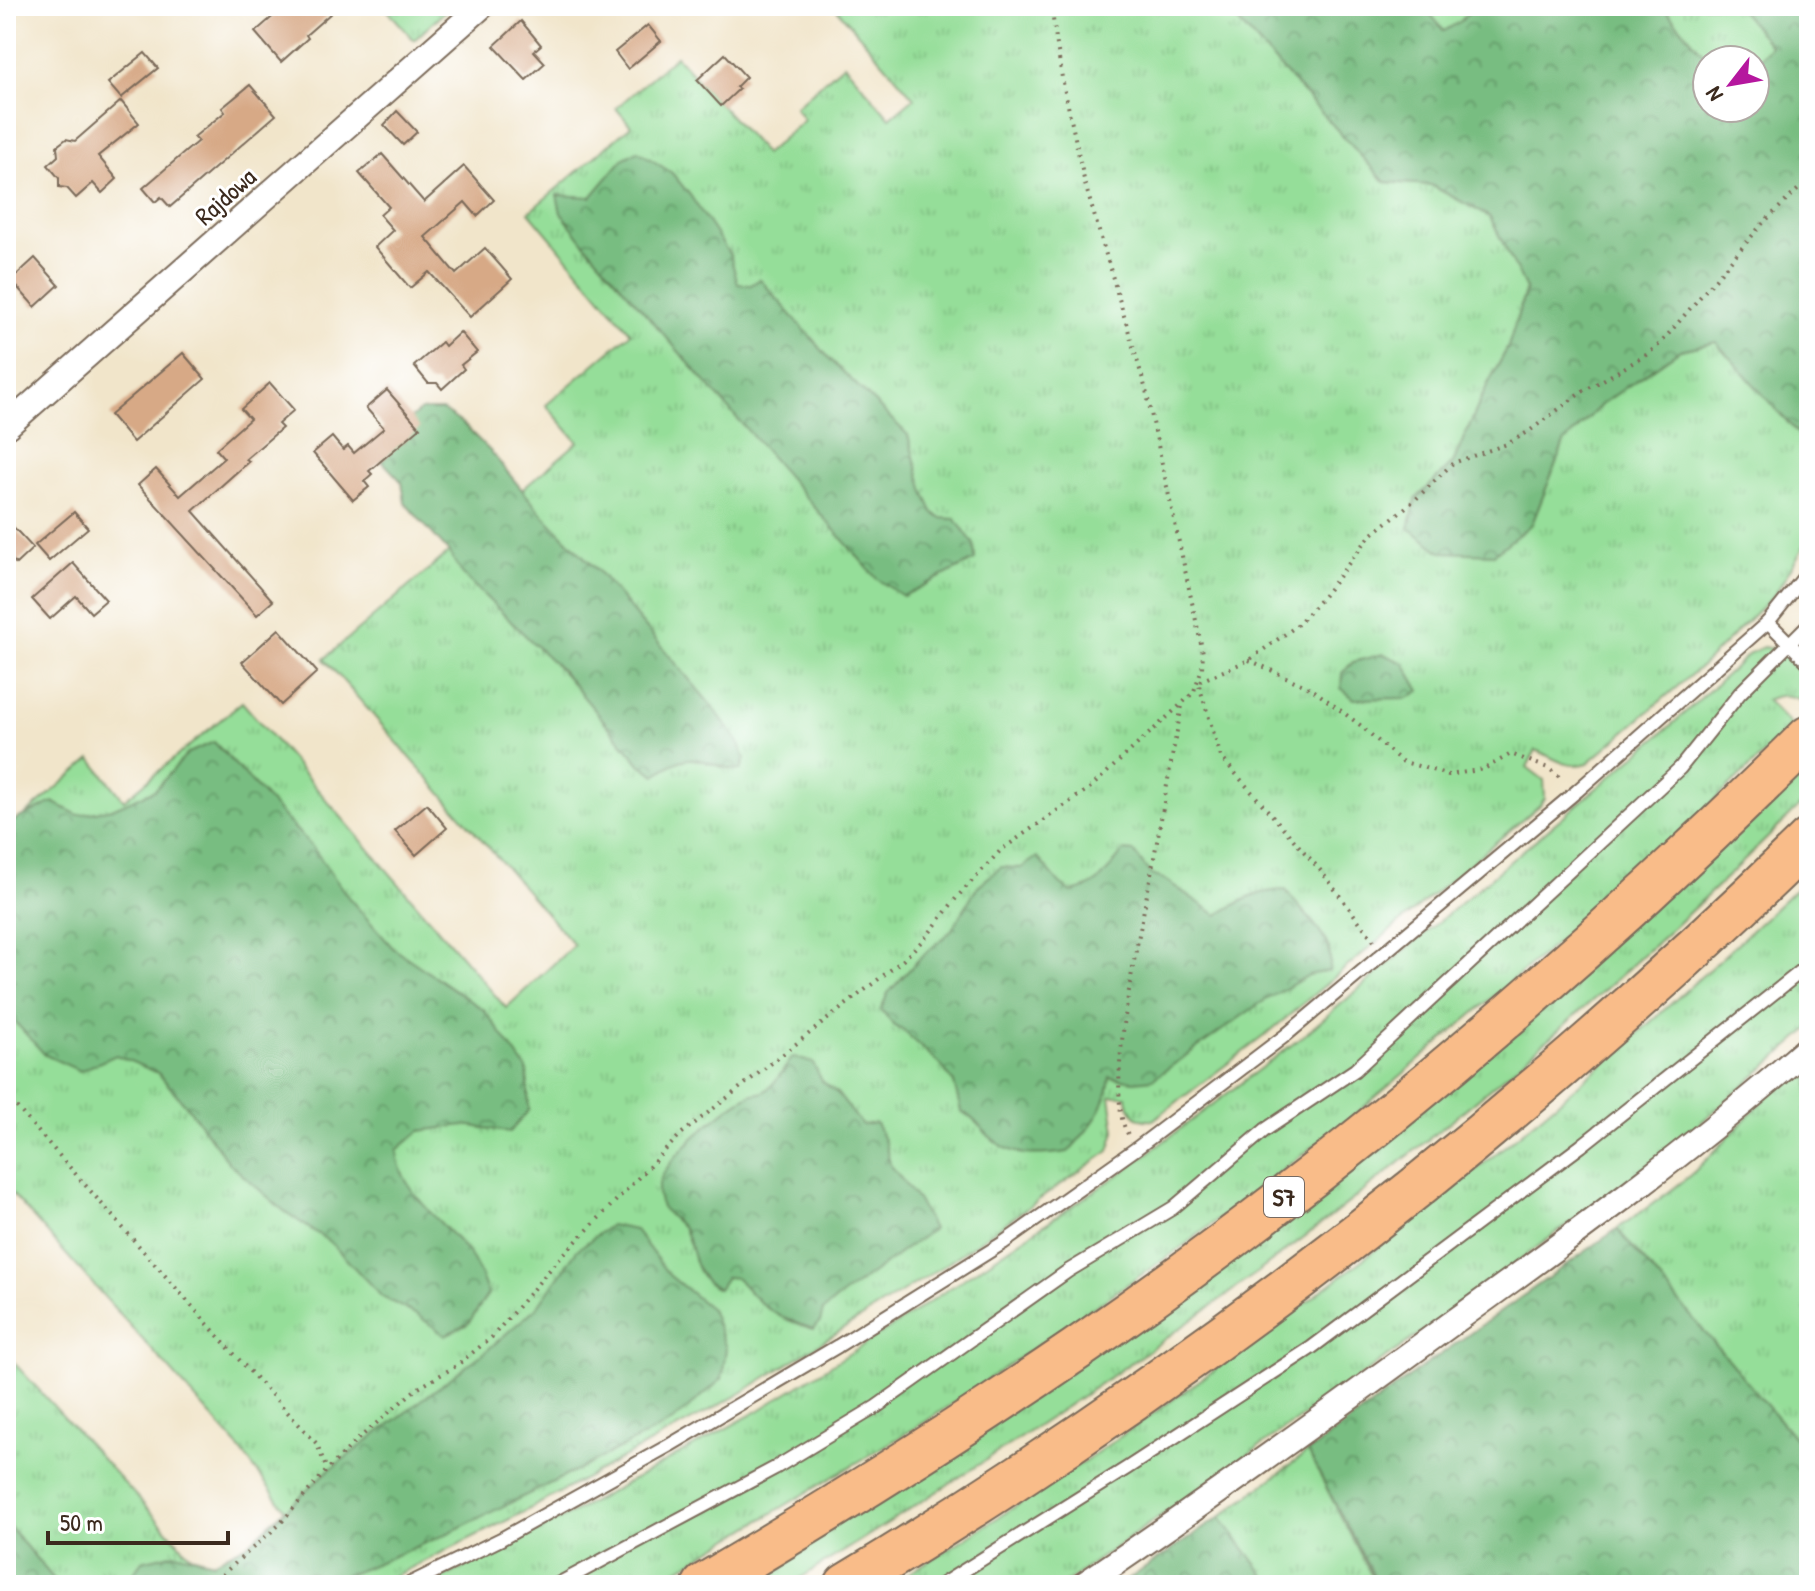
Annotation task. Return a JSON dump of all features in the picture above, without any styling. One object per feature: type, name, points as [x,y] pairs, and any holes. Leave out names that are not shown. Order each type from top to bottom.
[{"type":"highway","name":"S7","points":[[704,1585],[972,1420],[1156,1292],[1302,1183],[1406,1101],[1575,958],[1708,836],[1809,737]]},
{"type":"highway","points":[[846,1585],[1075,1438],[1222,1335],[1353,1236],[1493,1124],[1614,1021],[1809,840]]},
{"type":"street","name":"Rajdowa","points":[[6,427],[482,6]]},
{"type":"street","points":[[1083,1585],[1315,1423],[1629,1195],[1705,1136],[1809,1047]]},
{"type":"lane","points":[[407,1585],[501,1539],[838,1346],[1003,1243],[1137,1148],[1286,1035],[1577,791],[1768,622],[1809,571]]},
{"type":"lane","points":[[1768,622],[1809,663]]},
{"type":"lane","points":[[556,1585],[775,1468],[876,1407],[1068,1271],[1173,1208],[1265,1130],[1355,1070],[1680,768],[1740,693],[1809,624]]},
{"type":"lane","points":[[941,1585],[1311,1348],[1581,1146],[1809,965]]},
{"type":"path","points":[[210,1585],[279,1525],[357,1440],[415,1390],[456,1366],[492,1337],[558,1260],[681,1134],[903,960],[1001,850],[1082,794],[1182,704],[1198,682],[1203,653],[1146,390],[1085,184],[1062,78],[1051,6]]},
{"type":"path","points":[[1198,682],[1249,660],[1295,627],[1370,536],[1416,499],[1453,463],[1507,444],[1528,432],[1582,392],[1660,344],[1763,223],[1809,179]]},
{"type":"path","points":[[1249,660],[1312,689],[1401,761],[1449,775],[1484,769],[1511,754],[1548,768],[1577,791]]},
{"type":"path","points":[[1198,682],[1221,757],[1321,871],[1383,954]]},
{"type":"path","points":[[1137,1148],[1123,1126],[1119,1099],[1126,1007],[1182,704]]},
{"type":"path","points":[[6,1095],[317,1444],[325,1458],[327,1470]]},
{"type":"green space","points":[[384,6],[451,6],[414,40]]},
{"type":"green space","points":[[837,6],[1224,6],[1385,182],[1431,185],[1490,217],[1526,289],[1508,347],[1453,463],[1416,499],[1532,524],[1564,443],[1602,404],[1680,350],[1716,342],[1809,446],[1809,538],[1775,594],[1706,662],[1588,763],[1568,764],[1536,750],[1527,767],[1544,780],[1545,798],[1540,805],[1268,1033],[1153,1120],[1135,1115],[1126,1096],[1110,1096],[1115,1131],[1109,1151],[945,1265],[738,1395],[524,1512],[376,1585],[6,1585],[6,1354],[191,1556],[213,1562],[250,1543],[285,1509],[236,1444],[6,1187],[6,831],[91,759],[124,800],[242,702],[506,1008],[574,945],[324,659],[578,442],[546,405],[631,333],[529,212],[631,126],[616,108],[676,56],[765,154],[804,120],[795,107],[844,64],[890,118],[914,98]]},
{"type":"green space","points":[[1224,6],[1424,6],[1444,31],[1461,21],[1474,6],[1662,6],[1695,44],[1691,44],[1691,124],[1771,124],[1771,44],[1737,6],[1809,6],[1809,446],[1716,342],[1680,350],[1602,404],[1564,443],[1532,524],[1494,554],[1441,552],[1409,528],[1416,499],[1453,463],[1508,347],[1526,289],[1490,217],[1431,185],[1385,182]]},
{"type":"green space","points":[[1424,6],[1474,6],[1461,21],[1444,31]]},
{"type":"green space","points":[[1662,6],[1737,6],[1770,44],[1695,44]]},
{"type":"green space","points":[[638,151],[672,173],[690,195],[730,255],[738,284],[751,285],[760,279],[830,359],[908,435],[933,512],[940,518],[955,519],[974,544],[975,560],[903,596],[877,579],[585,244],[561,213],[557,195],[591,197],[624,158]]},
{"type":"green space","points":[[421,410],[442,410],[463,424],[491,452],[542,514],[599,572],[716,711],[738,742],[745,758],[741,770],[690,759],[669,766],[656,775],[641,765],[561,670],[464,576],[448,551],[405,503],[402,482],[380,459],[409,420]]},
{"type":"green space","points":[[1763,647],[1776,649],[1809,679],[1807,704],[1787,696],[1766,700],[1793,727],[1615,893],[1357,1113],[1182,1247],[925,1422],[652,1585],[429,1585],[576,1511],[758,1411],[898,1323],[1127,1169],[1302,1037],[1668,728],[1750,653]]},
{"type":"green space","points":[[1383,654],[1404,663],[1420,691],[1408,698],[1354,699],[1341,688],[1342,673],[1353,662]]},
{"type":"green space","points":[[214,742],[313,848],[348,897],[393,948],[484,1010],[527,1069],[529,1110],[510,1132],[464,1125],[420,1131],[397,1150],[405,1180],[470,1255],[488,1294],[468,1324],[445,1335],[417,1315],[382,1297],[331,1243],[284,1211],[230,1164],[158,1073],[116,1055],[80,1071],[45,1055],[6,1012],[6,824],[53,802],[78,815],[112,809],[155,790],[188,753]]},
{"type":"green space","points":[[1809,768],[1809,797],[1677,924],[1541,1046],[1328,1219],[1088,1392],[802,1577],[789,1585],[736,1585],[940,1458],[1790,778]]},
{"type":"green space","points":[[1123,851],[1134,852],[1151,875],[1164,879],[1217,915],[1257,894],[1286,890],[1323,937],[1330,958],[1329,971],[1309,975],[1259,1004],[1153,1079],[1134,1081],[1110,1077],[1101,1109],[1068,1152],[1036,1155],[1007,1149],[961,1111],[954,1083],[940,1064],[904,1031],[894,1026],[881,1009],[888,993],[918,960],[951,931],[978,886],[1001,867],[1021,868],[1037,857],[1071,892],[1096,883]]},
{"type":"green space","points":[[1809,876],[1809,1029],[1668,1151],[1393,1353],[1062,1585],[890,1585],[1124,1434],[1303,1305],[1563,1098],[1729,952]]},
{"type":"green space","points":[[793,1057],[813,1063],[822,1081],[837,1093],[862,1125],[876,1123],[890,1164],[918,1201],[933,1229],[837,1299],[823,1311],[814,1329],[771,1311],[737,1278],[726,1277],[718,1289],[703,1278],[685,1232],[662,1207],[658,1193],[667,1168],[693,1138],[737,1102],[769,1088]]},
{"type":"green space","points":[[1809,1066],[1809,1455],[1617,1229],[1687,1178],[1763,1101]]},
{"type":"green space","points":[[610,1225],[635,1230],[669,1275],[711,1309],[726,1348],[722,1379],[673,1421],[442,1536],[324,1585],[127,1585],[142,1561],[175,1553],[213,1562],[250,1543],[328,1471],[485,1352],[537,1307],[577,1250]]},
{"type":"green space","points":[[1617,1229],[1809,1455],[1809,1585],[1378,1585],[1308,1452]]},
{"type":"green space","points":[[1308,1452],[1378,1585],[1272,1585],[1220,1517]]},
{"type":"green space","points":[[1220,1517],[1272,1585],[1120,1585]]},
{"type":"green space","points":[[6,1523],[59,1585],[6,1585]]},
{"type":"building","points":[[285,6],[339,6],[281,62],[255,32]]},
{"type":"building","points":[[521,21],[541,45],[534,51],[545,63],[526,80],[494,46]]},
{"type":"building","points":[[648,25],[661,41],[628,69],[615,52]]},
{"type":"building","points":[[145,53],[158,68],[121,98],[108,83]]},
{"type":"building","points":[[725,54],[746,77],[736,87],[739,89],[721,106],[697,80]]},
{"type":"building","points":[[250,85],[276,115],[170,207],[161,197],[155,202],[143,188],[198,141],[194,137],[225,112],[222,108]]},
{"type":"building","points":[[121,101],[139,123],[98,156],[117,179],[102,193],[93,183],[76,198],[67,188],[59,187],[59,178],[48,165],[58,156],[57,146],[66,139],[75,141]]},
{"type":"building","points":[[397,111],[417,132],[403,145],[384,125]]},
{"type":"building","points":[[382,154],[424,202],[464,166],[494,200],[477,216],[465,202],[425,237],[456,274],[485,248],[512,279],[470,317],[429,272],[410,288],[375,247],[393,230],[380,215],[389,207],[359,173]]},
{"type":"building","points":[[35,258],[59,285],[35,307],[11,280]]},
{"type":"building","points":[[460,332],[477,352],[461,365],[464,369],[442,389],[437,383],[428,383],[414,366],[442,342],[445,346]]},
{"type":"building","points":[[183,353],[205,379],[133,442],[110,415]]},
{"type":"building","points":[[270,383],[294,410],[278,424],[282,428],[246,459],[249,461],[193,511],[273,601],[257,615],[138,485],[156,469],[180,496],[224,458],[216,449],[250,419],[241,409]]},
{"type":"building","points":[[387,390],[420,428],[369,471],[372,474],[364,481],[369,487],[353,500],[313,453],[332,437],[343,450],[348,446],[354,453],[384,428],[366,408]]},
{"type":"building","points":[[74,512],[88,528],[49,561],[35,545]]},
{"type":"building","points":[[6,519],[33,548],[16,564],[6,553]]},
{"type":"building","points":[[73,563],[106,600],[91,613],[76,596],[50,619],[32,599]]},
{"type":"building","points":[[279,629],[317,672],[281,705],[242,662]]},
{"type":"building","points":[[427,804],[447,828],[416,855],[395,831]]}]
